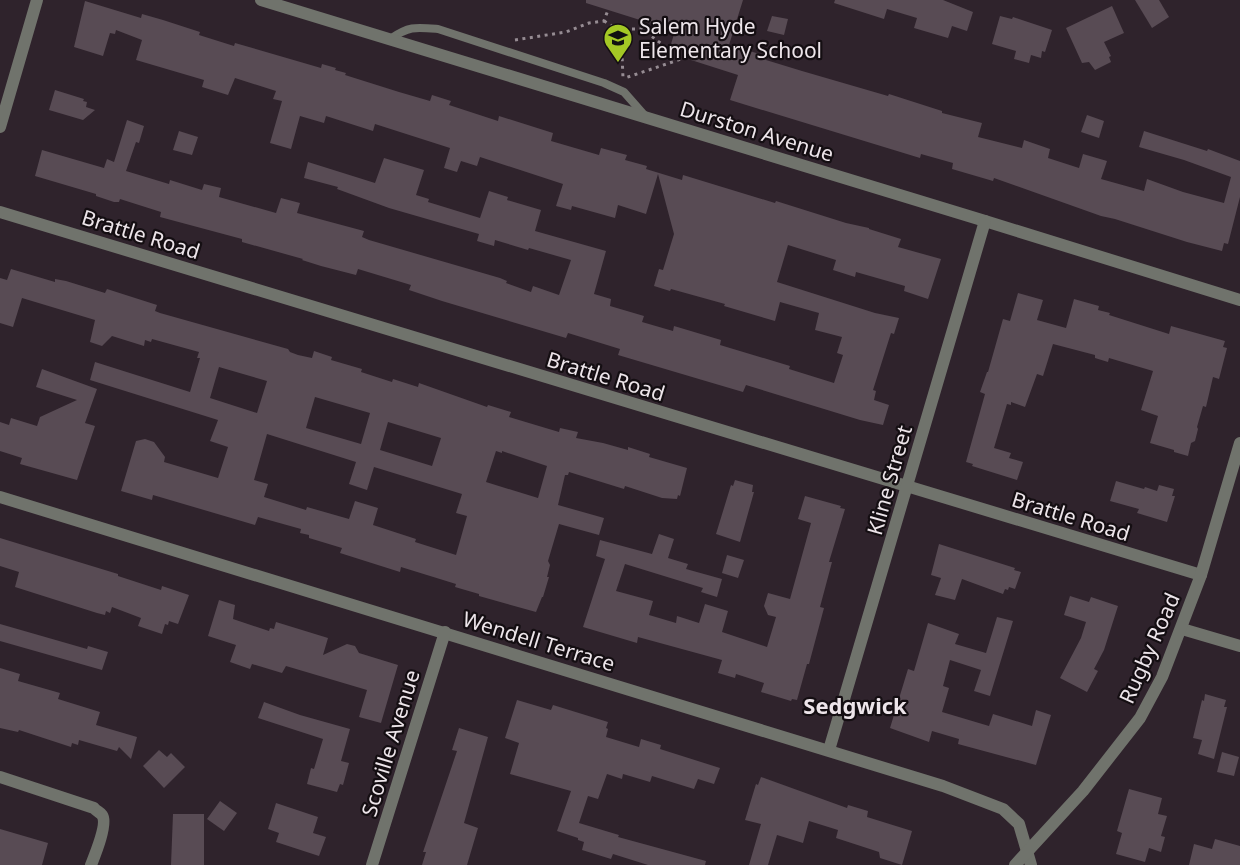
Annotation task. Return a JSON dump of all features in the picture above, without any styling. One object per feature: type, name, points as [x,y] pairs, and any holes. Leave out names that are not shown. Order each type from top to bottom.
[{"type":"street","points":[[0,127],[37,0]]},
{"type":"street","name":"Durston Avenue","points":[[261,0],[1240,300]]},
{"type":"street","name":"Brattle Road","points":[[0,212],[1201,575]]},
{"type":"street","name":"Kline Street","points":[[829,750],[985,221]]},
{"type":"street","name":"Rugby Road","points":[[1015,865],[1028,859],[1083,791],[1140,718],[1162,677],[1201,575],[1240,443]]},
{"type":"street","name":"Wendell Terrace","points":[[0,497],[943,786],[1003,809],[1019,824],[1028,859]]},
{"type":"street","points":[[1182,629],[1240,646]]},
{"type":"street","name":"Scoville Avenue","points":[[372,865],[445,632]]},
{"type":"street","points":[[0,777],[94,808],[102,815],[104,820],[91,865]]},
{"type":"lane","points":[[390,39],[414,26],[438,29],[604,83],[624,92],[647,118]]},
{"type":"path","points":[[604,21],[608,10]]},
{"type":"path","points":[[490,46],[566,32],[589,23],[604,21],[617,29],[642,29],[671,51],[693,55],[623,79]]},
{"type":"path","points":[[617,29],[622,55],[624,92]]},
{"type":"building","points":[[586,0],[743,0],[729,45],[767,56],[766,60],[888,96],[889,94],[942,111],[942,113],[982,123],[978,137],[1022,148],[1024,140],[1050,149],[1048,158],[1079,168],[1083,154],[1107,161],[1101,179],[1144,191],[1147,179],[1224,203],[1231,177],[1139,147],[1144,131],[1207,151],[1208,149],[1240,161],[1240,197],[1228,244],[1224,243],[1222,251],[1187,242],[1101,216],[994,178],[993,181],[952,169],[953,163],[921,154],[920,158],[730,100],[738,75],[691,60],[694,51],[671,44],[675,31],[586,3]]},
{"type":"building","points":[[835,0],[943,0],[973,12],[967,31],[952,26],[948,38],[914,28],[917,18],[887,9],[884,19],[834,3]]},
{"type":"building","points":[[1135,0],[1159,0],[1169,17],[1152,28]]},
{"type":"building","points":[[85,1],[141,18],[142,14],[163,20],[234,46],[235,43],[321,68],[322,64],[336,68],[335,70],[346,73],[345,75],[430,101],[432,95],[451,101],[449,105],[498,121],[499,116],[553,133],[551,141],[599,155],[601,148],[627,155],[625,160],[682,180],[683,175],[869,228],[901,239],[898,247],[941,259],[928,299],[904,291],[905,286],[856,272],[855,277],[833,270],[836,260],[788,245],[777,282],[875,313],[899,318],[894,334],[891,333],[873,390],[876,391],[874,400],[889,405],[883,425],[746,385],[743,392],[618,355],[620,349],[568,333],[566,338],[442,301],[409,290],[411,285],[358,269],[356,275],[321,266],[242,242],[242,239],[160,217],[161,212],[120,199],[119,202],[114,202],[96,196],[96,194],[35,176],[42,150],[104,168],[107,159],[114,162],[127,120],[144,126],[126,171],[169,184],[170,180],[202,190],[204,184],[221,188],[219,197],[276,213],[281,198],[300,203],[297,213],[364,231],[362,237],[369,240],[500,278],[507,281],[506,283],[531,292],[533,286],[559,295],[571,260],[495,240],[494,246],[477,241],[479,234],[389,208],[337,189],[338,187],[304,178],[308,162],[375,183],[384,158],[424,170],[416,195],[429,199],[428,202],[480,218],[489,191],[508,197],[507,200],[541,210],[535,231],[606,251],[594,294],[611,299],[610,306],[644,316],[642,322],[673,331],[674,326],[721,340],[720,345],[790,366],[789,369],[834,383],[843,355],[837,353],[842,337],[815,330],[819,313],[780,302],[775,321],[724,306],[725,304],[654,286],[659,269],[663,270],[674,234],[658,174],[646,214],[618,205],[615,218],[572,206],[571,210],[556,206],[563,184],[480,157],[477,166],[461,161],[457,172],[444,168],[450,148],[375,124],[373,131],[326,116],[324,123],[300,116],[291,149],[270,143],[282,101],[273,99],[276,91],[235,78],[228,95],[202,87],[204,80],[136,60],[142,40],[116,30],[115,34],[110,33],[103,56],[74,47]]},
{"type":"building","points":[[1112,6],[1124,33],[1104,42],[1111,56],[1109,57],[1111,62],[1095,70],[1089,62],[1082,63],[1066,28]]},
{"type":"building","points":[[772,16],[788,19],[784,35],[767,31]]},
{"type":"building","points":[[1000,16],[1012,19],[1013,17],[1052,30],[1041,58],[1031,55],[1029,63],[1014,59],[1016,51],[992,44]]},
{"type":"building","points":[[55,90],[84,99],[83,101],[87,102],[86,107],[95,110],[83,120],[49,110]]},
{"type":"building","points":[[1087,115],[1104,121],[1099,138],[1081,132]]},
{"type":"building","points":[[179,131],[198,137],[192,155],[173,150]]},
{"type":"building","points":[[11,269],[55,282],[55,279],[66,281],[105,293],[107,289],[157,305],[155,311],[160,313],[288,349],[298,355],[312,358],[314,351],[332,357],[331,360],[362,369],[361,372],[392,382],[393,379],[418,387],[419,383],[487,407],[488,405],[511,412],[509,417],[559,432],[560,428],[578,432],[576,438],[628,450],[628,447],[650,454],[649,457],[687,468],[680,496],[678,495],[677,499],[662,498],[569,472],[565,475],[558,505],[604,518],[599,535],[559,524],[548,561],[550,565],[547,577],[549,577],[536,612],[479,596],[479,594],[455,587],[456,584],[401,567],[400,572],[340,553],[342,548],[309,538],[309,535],[300,533],[301,529],[258,517],[255,525],[153,495],[152,500],[121,491],[136,441],[145,439],[154,442],[165,457],[164,462],[218,478],[228,447],[210,441],[218,420],[90,380],[95,362],[190,392],[200,358],[197,358],[199,352],[152,339],[151,342],[145,340],[144,346],[112,336],[102,346],[90,342],[95,320],[22,298],[13,327],[0,323],[0,278],[7,280]],"holes":[[[219,367],[267,381],[257,413],[210,398]],[[315,397],[370,413],[361,444],[306,428]],[[388,422],[441,438],[432,466],[380,450]],[[267,434],[356,462],[349,484],[367,490],[374,467],[462,494],[456,513],[467,516],[456,555],[373,525],[378,508],[355,501],[349,519],[307,507],[306,510],[264,497],[268,484],[254,480]],[[496,451],[547,466],[538,498],[486,482]]]},
{"type":"building","points":[[1018,293],[1043,300],[1037,320],[1066,328],[1074,299],[1099,306],[1098,310],[1110,313],[1109,315],[1169,334],[1171,326],[1225,341],[1223,347],[1227,348],[1219,379],[1213,377],[1206,407],[1203,406],[1195,441],[1191,443],[1188,456],[1150,443],[1158,416],[1141,410],[1153,371],[1109,358],[1108,362],[1095,358],[1095,355],[1053,344],[1043,376],[1037,374],[1025,407],[1011,402],[1011,405],[1007,404],[994,448],[1011,453],[1009,458],[1023,462],[1017,480],[966,462],[985,394],[980,392],[1003,319],[1010,321]]},
{"type":"building","points":[[42,369],[97,389],[85,423],[95,426],[77,480],[20,464],[22,458],[0,451],[0,422],[9,425],[11,418],[37,426],[40,417],[77,400],[36,387]]},
{"type":"building","points":[[735,480],[753,485],[752,492],[754,492],[740,542],[716,534],[731,485],[733,486]]},
{"type":"building","points":[[1116,481],[1157,491],[1159,485],[1174,489],[1172,496],[1175,496],[1167,522],[1137,513],[1139,509],[1110,501]]},
{"type":"building","points":[[805,496],[845,509],[829,562],[832,562],[820,607],[824,608],[797,700],[792,699],[791,701],[761,692],[764,683],[736,674],[735,678],[718,673],[722,660],[638,637],[637,643],[583,627],[605,559],[596,556],[600,540],[652,554],[659,534],[674,539],[668,558],[688,564],[686,569],[722,579],[717,597],[701,592],[703,588],[625,564],[616,591],[653,601],[649,615],[676,623],[677,616],[699,623],[705,604],[728,611],[722,632],[767,647],[776,617],[768,615],[764,606],[768,593],[790,599],[811,523],[798,519]]},
{"type":"building","points":[[0,538],[118,574],[118,576],[161,590],[162,586],[189,595],[178,624],[169,621],[168,625],[165,624],[162,634],[138,626],[141,618],[112,607],[110,613],[106,611],[105,615],[15,587],[19,572],[0,566]]},
{"type":"building","points":[[939,544],[1015,568],[1014,570],[1021,572],[1015,589],[1009,587],[1003,594],[962,579],[955,600],[935,595],[941,578],[931,575]]},
{"type":"building","points":[[727,555],[744,560],[738,578],[722,573]]},
{"type":"building","points":[[1070,596],[1089,602],[1091,597],[1118,606],[1104,650],[1094,669],[1098,671],[1087,692],[1060,678],[1081,638],[1086,622],[1064,615]]},
{"type":"building","points":[[219,600],[235,605],[233,619],[269,631],[270,628],[274,629],[276,622],[328,638],[323,655],[347,644],[355,646],[359,653],[398,665],[381,723],[359,717],[367,690],[286,666],[282,673],[252,664],[250,669],[230,662],[236,645],[208,636]]},
{"type":"building","points":[[997,617],[1013,621],[990,696],[974,691],[981,670],[950,660],[943,686],[949,688],[942,712],[989,726],[993,714],[1032,726],[1036,710],[1051,715],[1036,765],[958,744],[959,739],[932,731],[929,742],[890,728],[908,669],[914,671],[928,623],[959,634],[955,644],[986,653]]},
{"type":"building","points":[[0,624],[87,649],[88,646],[108,652],[102,670],[0,641]]},
{"type":"building","points":[[0,668],[20,674],[18,681],[60,693],[58,699],[100,712],[96,725],[137,737],[131,759],[119,747],[117,751],[79,740],[78,745],[72,743],[71,747],[19,730],[18,732],[0,728]]},
{"type":"building","points":[[1205,694],[1226,700],[1224,707],[1227,707],[1214,759],[1198,754],[1202,740],[1193,738]]},
{"type":"building","points":[[517,700],[551,710],[553,705],[608,722],[606,737],[639,747],[641,739],[661,745],[660,749],[720,768],[714,784],[698,779],[694,789],[652,776],[650,782],[623,774],[622,779],[607,774],[598,799],[588,796],[579,823],[619,835],[618,837],[706,861],[705,865],[648,865],[613,854],[611,859],[582,850],[584,842],[557,831],[571,791],[510,774],[519,743],[505,738]]},
{"type":"building","points":[[264,702],[350,729],[341,761],[349,763],[343,785],[340,784],[337,792],[307,784],[323,739],[258,718]]},
{"type":"building","points":[[459,728],[488,737],[464,823],[478,828],[467,865],[422,865],[426,852],[423,852],[457,751],[452,750]]},
{"type":"building","points":[[159,750],[167,757],[171,753],[185,767],[164,788],[143,766]]},
{"type":"building","points":[[1222,752],[1239,757],[1234,776],[1217,772]]},
{"type":"building","points":[[761,777],[847,808],[848,805],[868,811],[867,817],[912,831],[902,865],[880,858],[879,852],[836,838],[838,830],[809,821],[803,843],[777,835],[768,865],[749,865],[761,824],[745,820],[756,784],[758,785]]},
{"type":"building","points":[[1129,789],[1162,798],[1158,814],[1167,816],[1161,836],[1165,837],[1161,852],[1149,848],[1145,862],[1116,854],[1122,833],[1117,831]]},
{"type":"building","points":[[220,801],[237,813],[224,831],[207,819]]},
{"type":"building","points":[[276,803],[318,817],[313,833],[326,837],[319,856],[276,842],[279,833],[268,829]]},
{"type":"building","points":[[173,814],[204,814],[204,865],[171,865]]},
{"type":"building","points":[[0,829],[48,843],[42,865],[0,865]]},
{"type":"building","points":[[1215,839],[1240,846],[1240,865],[1189,865],[1194,844],[1212,849]]},
{"type":"place","name":"Salem Hyde Elementary School","points":[[618,64]]},
{"type":"district","name":"Sedgwick","points":[[855,705]]}]
